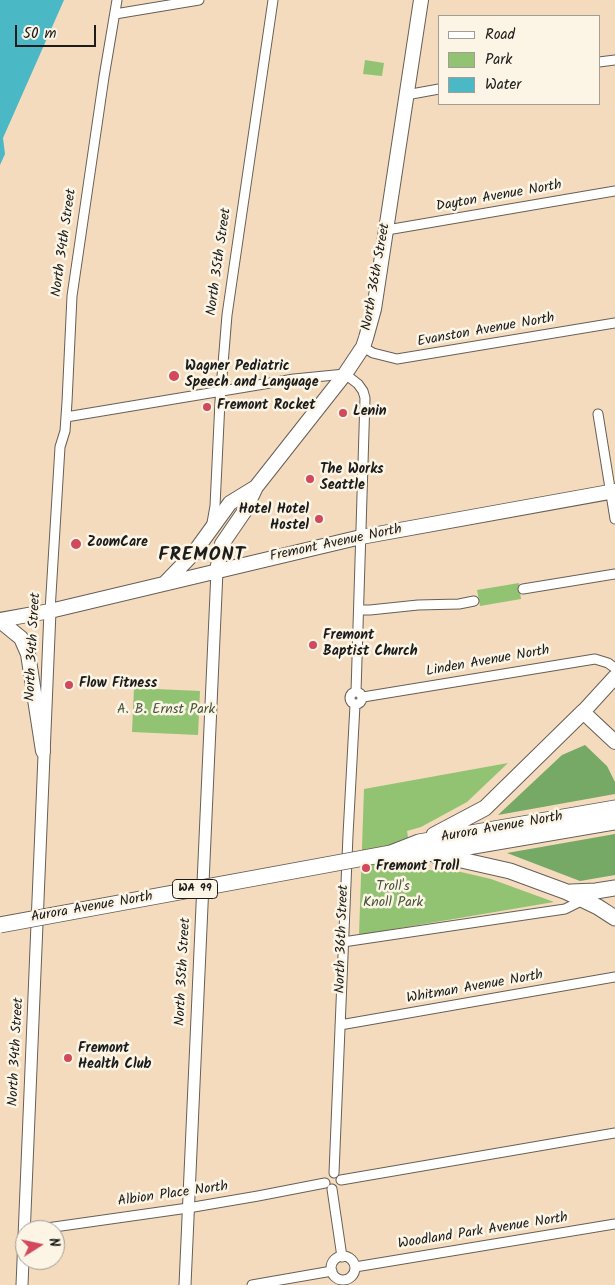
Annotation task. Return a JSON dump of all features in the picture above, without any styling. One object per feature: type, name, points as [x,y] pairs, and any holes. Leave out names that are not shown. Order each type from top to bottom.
[{"type":"highway","points":[[420,848],[485,808],[583,712]]},
{"type":"highway","name":"Aurora Avenue North","points":[[0,925],[390,853],[614,816]]},
{"type":"highway","points":[[420,848],[457,859],[495,867],[567,892],[615,918]]},
{"type":"highway","points":[[567,892],[596,892],[615,888]]},
{"type":"main road","name":"North 36th Street","points":[[256,487],[345,374],[362,347],[372,319],[421,0]]},
{"type":"main road","points":[[165,584],[181,568],[230,503],[256,487]]},
{"type":"main road","points":[[217,571],[222,544],[244,512],[256,487]]},
{"type":"main road","name":"Fremont Avenue North","points":[[4,622],[361,537],[613,492]]},
{"type":"main road","points":[[4,622],[21,638],[28,654],[43,751]]},
{"type":"main road","points":[[615,677],[583,712],[615,742]]},
{"type":"street","name":"North 34th Street","points":[[24,1220],[43,751],[60,447],[65,431],[72,296],[117,0]]},
{"type":"street","points":[[115,14],[199,0]]},
{"type":"street","name":"North 35th Street","points":[[211,530],[215,506],[227,315],[273,0]]},
{"type":"street","points":[[600,62],[615,60]]},
{"type":"street","points":[[406,95],[438,89]]},
{"type":"street","name":"Dayton Avenue North","points":[[387,230],[615,191]]},
{"type":"street","name":"Evanston Avenue North","points":[[362,347],[373,353],[397,359],[615,323]]},
{"type":"street","points":[[66,417],[294,379],[345,374],[362,387],[364,394],[359,695]]},
{"type":"street","points":[[598,414],[613,492],[615,519]]},
{"type":"street","name":"North 35th Street","points":[[185,1285],[217,571]]},
{"type":"street","points":[[523,589],[615,574]]},
{"type":"street","points":[[359,610],[459,604],[474,601]]},
{"type":"street","name":"Linden Avenue North","points":[[359,695],[595,658],[608,662],[615,668]]},
{"type":"street","name":"North 36th Street","points":[[334,1173],[346,866],[355,705],[360,704],[359,695]]},
{"type":"street","points":[[37,924],[346,866]]},
{"type":"street","points":[[343,942],[565,909],[583,900]]},
{"type":"street","name":"Whitman Avenue North","points":[[340,1025],[615,977]]},
{"type":"street","points":[[341,1180],[615,1133]]},
{"type":"street","points":[[341,1180],[334,1173],[327,1176],[342,1257]]},
{"type":"street","points":[[329,1186],[340,1185],[341,1180]]},
{"type":"street","name":"Albion Place North","points":[[65,1225],[329,1186]]},
{"type":"street","name":"Woodland Park Avenue North","points":[[355,1267],[615,1224]]},
{"type":"street","points":[[342,1257],[349,1258],[355,1267],[352,1276],[346,1282],[338,1279],[332,1271],[333,1263],[342,1257]]},
{"type":"street","name":"North 34th Street","points":[[22,1285],[23,1270]]},
{"type":"street","points":[[252,1285],[332,1271]]},
{"type":"green space","points":[[365,60],[384,63],[382,76],[363,74]]},
{"type":"green space","points":[[519,583],[521,599],[480,606],[477,590]]},
{"type":"green space","name":"A. B. Ernst Park","points":[[134,688],[200,691],[198,735],[132,732]]},
{"type":"green space","points":[[585,745],[607,766],[615,782],[615,794],[498,815],[562,755]]},
{"type":"green space","name":"Troll's Knoll Park","points":[[508,763],[467,802],[421,827],[407,831],[413,869],[461,872],[491,879],[554,902],[359,935],[364,789]]},
{"type":"green space","points":[[615,834],[615,875],[580,881],[507,853]]},
{"type":"water","points":[[0,0],[64,0],[3,138],[5,154],[0,165]]},
{"type":"place","name":"Wagner Pediatric Speech and Language","points":[[174,376]]},
{"type":"place","name":"Fremont Rocket","points":[[207,407]]},
{"type":"place","name":"Lenin","points":[[343,413]]},
{"type":"place","name":"The Works Seattle","points":[[310,479]]},
{"type":"place","name":"Hotel Hotel Hostel","points":[[319,519]]},
{"type":"place","name":"ZoomCare","points":[[76,544]]},
{"type":"place","name":"Fremont Baptist Church","points":[[313,645]]},
{"type":"place","name":"Flow Fitness","points":[[69,685]]},
{"type":"place","name":"Fremont Troll","points":[[366,868]]},
{"type":"place","name":"Fremont Health Club","points":[[68,1058]]},
{"type":"district","name":"FREMONT","points":[[202,557]]}]
